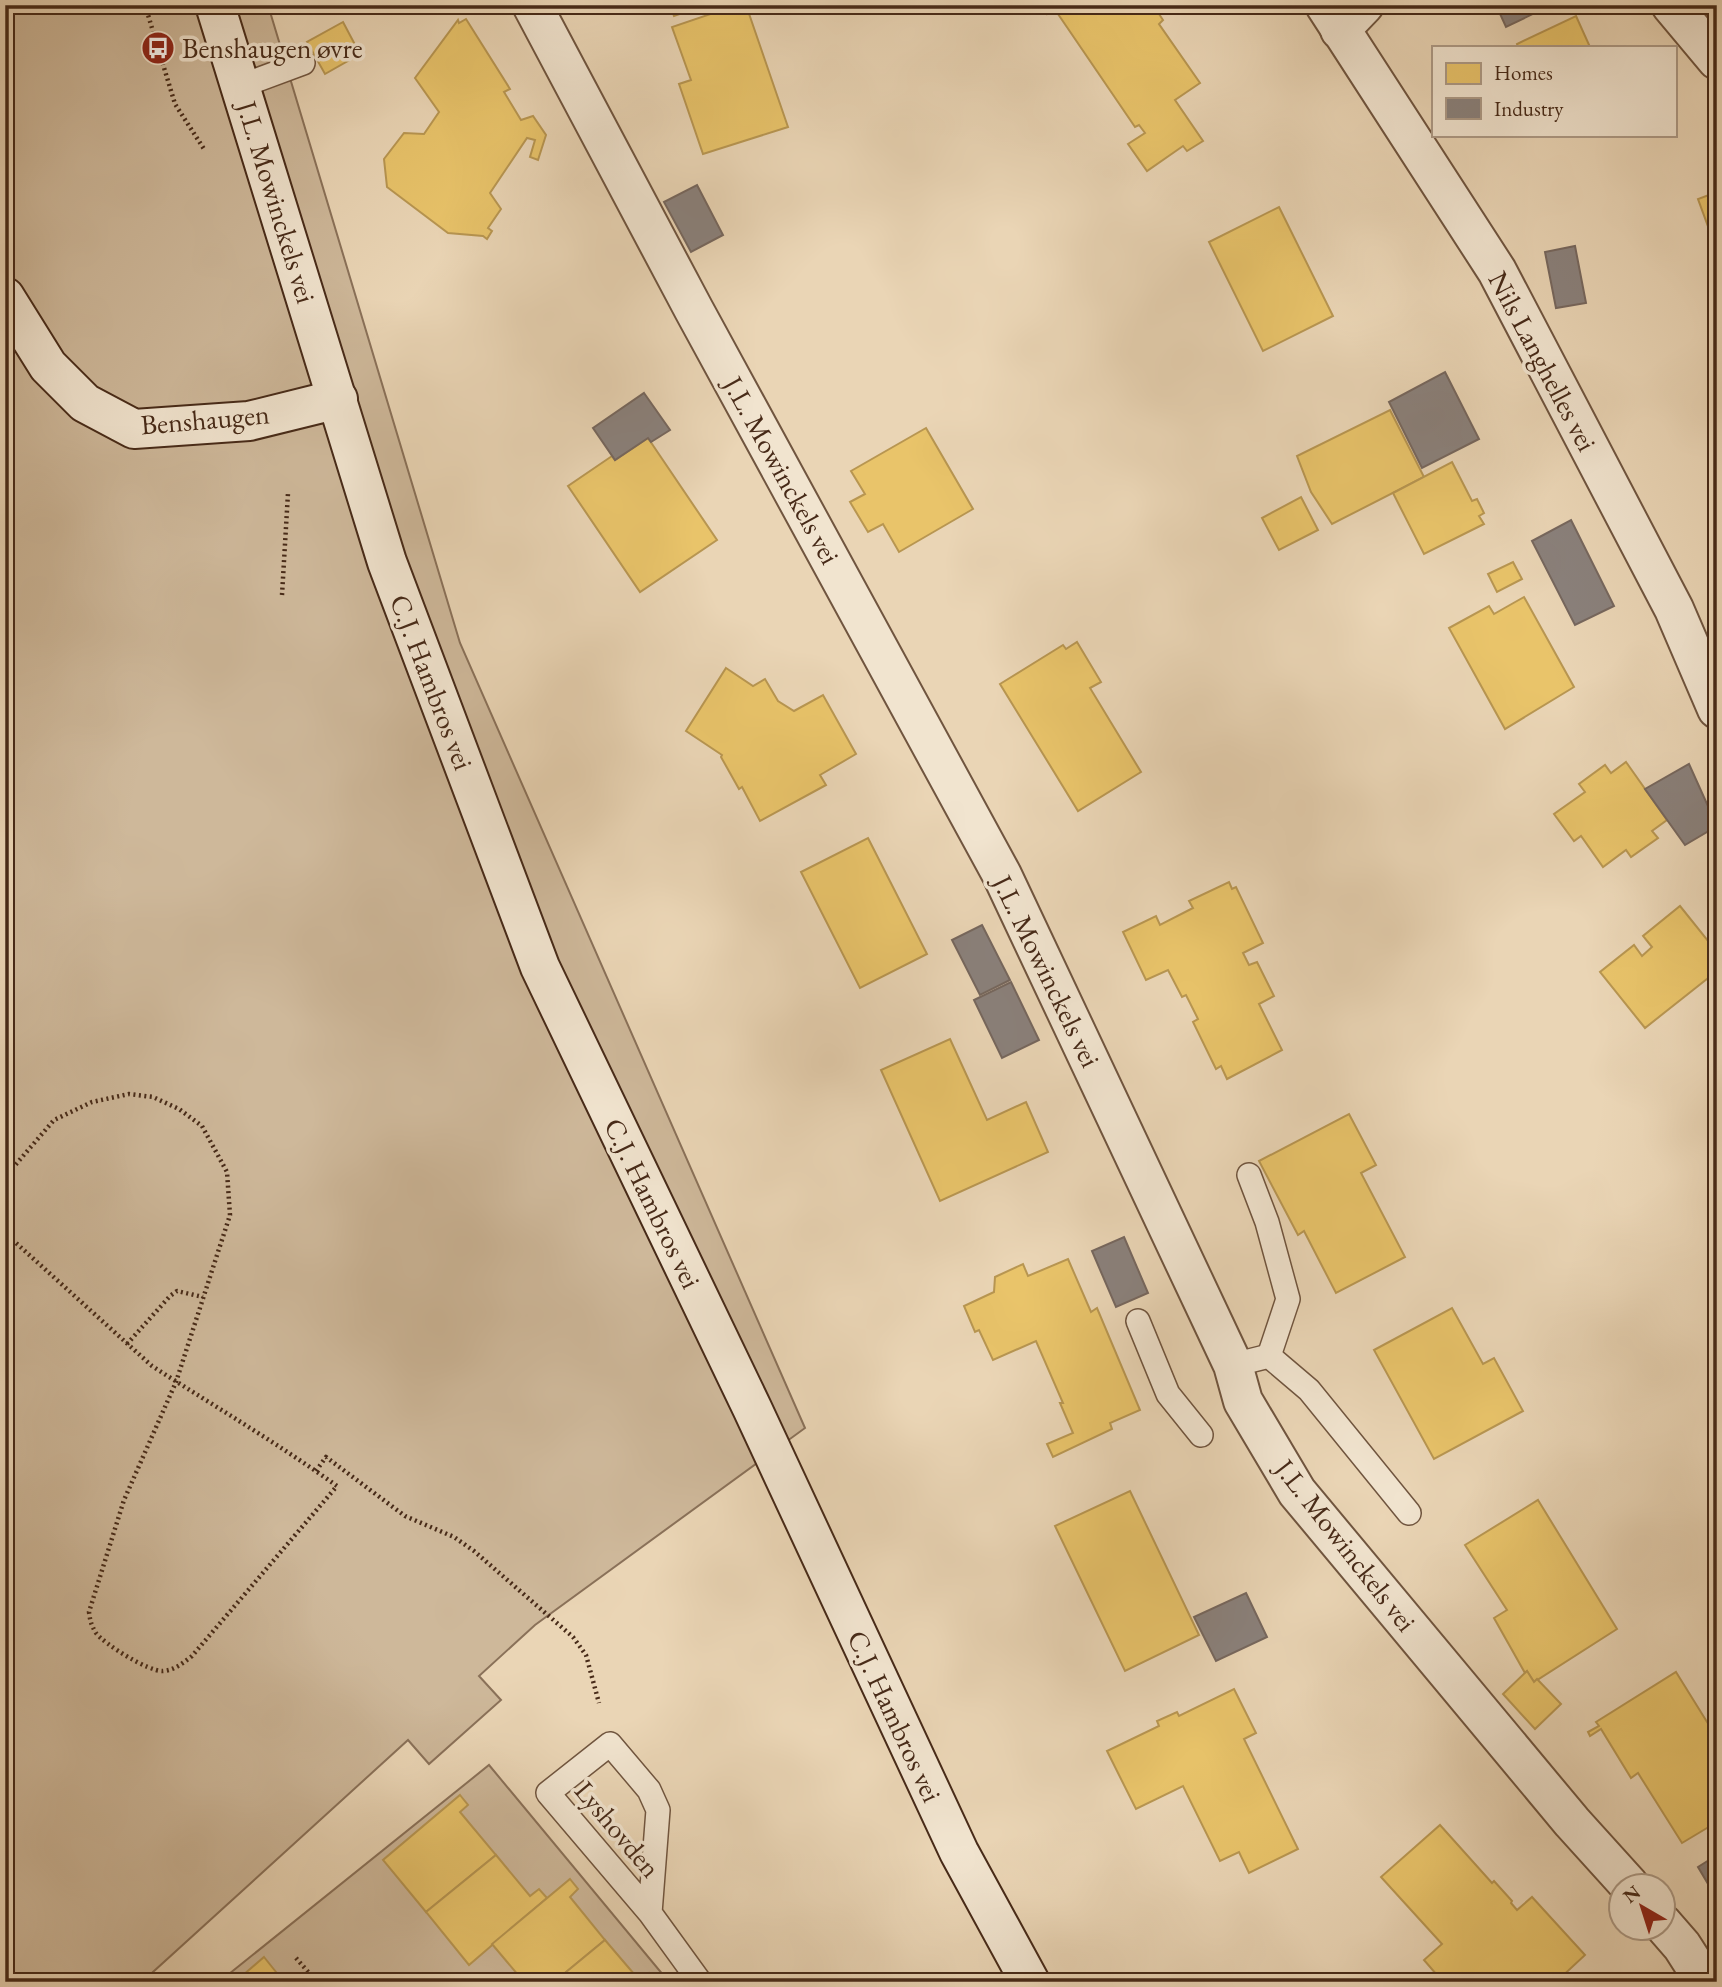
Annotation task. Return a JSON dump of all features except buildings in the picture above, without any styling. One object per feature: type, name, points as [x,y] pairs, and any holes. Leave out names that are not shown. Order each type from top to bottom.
[{"type":"street","name":"J.L. Mowinckels vei","points":[[215,5],[338,399]]},
{"type":"street","name":"J.L. Mowinckels vei","points":[[532,5],[694,310],[1002,875],[1251,1360],[1243,1401],[1297,1492],[1572,1822],[1616,1871]]},
{"type":"street","points":[[1671,5],[1717,60]]},
{"type":"street","name":"Nils Langhelles vei","points":[[1343,13],[1497,271],[1674,609],[1717,709]]},
{"type":"street","name":"Benshaugen","points":[[5,297],[48,366],[85,403],[134,429],[249,421],[338,399]]},
{"type":"street","name":"C.J. Hambros vei","points":[[338,399],[387,562],[540,967],[752,1409],[959,1852],[1030,1982]]},
{"type":"street","points":[[1676,1938],[1705,1982]]},
{"type":"lane","points":[[241,86],[303,64]]},
{"type":"lane","points":[[1249,1175],[1267,1222],[1288,1299],[1251,1360],[1309,1390],[1409,1513]]},
{"type":"lane","points":[[1138,1321],[1168,1394],[1201,1435]]},
{"type":"lane","name":"Lyshovden","points":[[650,1913],[658,1810],[649,1790],[610,1744],[548,1793],[650,1913],[700,1982]]},
{"type":"path","points":[[145,5],[175,104],[209,155]]},
{"type":"path","points":[[282,595],[288,493]]},
{"type":"path","points":[[5,1177],[54,1120],[92,1102],[129,1094],[153,1097],[179,1109],[202,1126],[227,1172],[230,1215],[176,1382],[124,1500],[89,1612],[90,1623],[98,1636],[146,1668],[162,1672],[178,1667],[201,1645],[337,1486],[281,1446],[176,1382],[152,1366],[5,1233]]},
{"type":"path","points":[[127,1344],[177,1291],[204,1297]]},
{"type":"path","points":[[316,1471],[326,1457],[405,1516],[454,1537],[474,1551],[573,1637],[586,1656],[610,1744]]},
{"type":"path","points":[[296,1958],[317,1982]]},
{"type":"shaded area","points":[[5,5],[268,5],[460,643],[805,1428],[535,1625],[479,1676],[501,1700],[429,1764],[408,1740],[153,1972],[160,1982],[5,1982]]},
{"type":"shaded area","points":[[489,1765],[669,1982],[219,1982]]},
{"type":"place","name":"Benshaugen øvre","points":[[158,48]]}]
